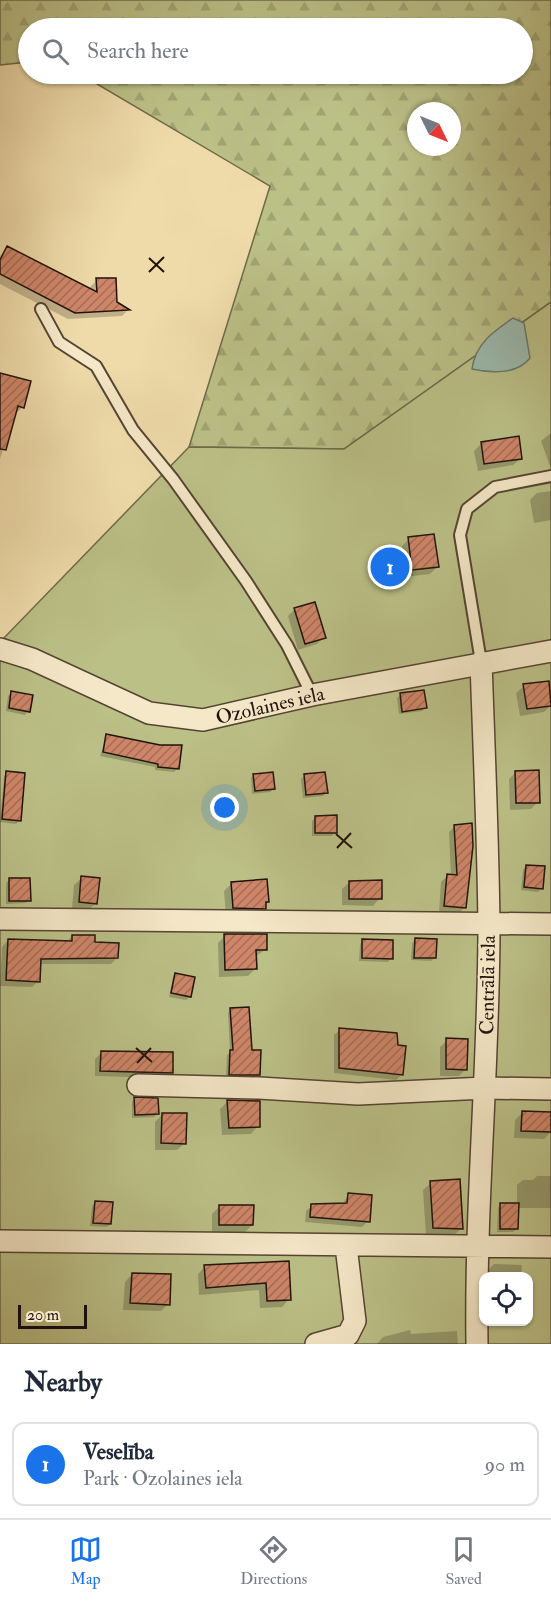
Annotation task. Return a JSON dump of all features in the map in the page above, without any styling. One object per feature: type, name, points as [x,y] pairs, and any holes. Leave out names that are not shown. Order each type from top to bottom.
[{"type":"street","name":"Ozolaines iela","points":[[0,649],[32,659],[149,713],[203,720],[312,695],[481,662],[551,651]]},
{"type":"street","name":"Centrālā iela","points":[[477,1344],[477,1245],[485,1088],[489,926],[481,662]]},
{"type":"street","points":[[0,919],[489,926],[551,924]]},
{"type":"street","points":[[138,1085],[259,1088],[358,1094],[485,1088],[551,1089]]},
{"type":"street","points":[[0,1241],[346,1246],[551,1246]]},
{"type":"street","points":[[316,1344],[348,1335],[355,1321],[346,1246]]},
{"type":"lane","points":[[41,309],[59,342],[96,366],[134,429],[246,581],[286,645],[312,695]]},
{"type":"lane","points":[[481,662],[460,535],[467,509],[495,487],[551,476]]},
{"type":"green space","points":[[0,0],[551,0],[551,302],[344,449],[189,447],[270,186],[97,84],[533,84],[533,18],[18,18],[18,63],[0,65]]},
{"type":"green space","points":[[551,302],[551,1344],[0,1344],[0,642],[189,447],[344,449]]},
{"type":"water","points":[[513,318],[524,323],[530,358],[525,364],[511,370],[495,372],[472,369],[481,345],[492,333]]},
{"type":"building","points":[[7,246],[97,292],[96,278],[116,278],[117,302],[130,310],[75,313],[0,274],[0,260]]},
{"type":"building","points":[[0,373],[31,381],[24,408],[18,406],[6,450],[0,449]]},
{"type":"building","points":[[519,436],[522,459],[484,464],[481,442]]},
{"type":"building","points":[[434,534],[439,567],[412,570],[408,537]]},
{"type":"building","points":[[315,602],[326,638],[305,644],[294,608]]},
{"type":"building","points":[[549,681],[551,706],[527,709],[523,684]]},
{"type":"building","points":[[424,690],[427,708],[402,712],[400,693]]},
{"type":"building","points":[[11,691],[33,695],[30,712],[9,708]]},
{"type":"building","points":[[106,734],[160,745],[182,745],[179,769],[158,767],[158,764],[103,752]]},
{"type":"building","points":[[539,770],[540,803],[516,803],[515,771]]},
{"type":"building","points":[[6,771],[25,773],[21,821],[2,819]]},
{"type":"building","points":[[273,772],[275,789],[255,791],[253,774]]},
{"type":"building","points":[[325,772],[328,793],[306,795],[304,774]]},
{"type":"building","points":[[337,815],[337,833],[315,833],[315,816]]},
{"type":"building","points":[[472,823],[473,846],[466,908],[444,906],[447,874],[457,875],[454,825]]},
{"type":"building","points":[[526,865],[545,866],[543,889],[524,887]]},
{"type":"building","points":[[81,876],[100,878],[97,904],[79,902]]},
{"type":"building","points":[[9,878],[30,878],[31,901],[9,901]]},
{"type":"building","points":[[267,879],[269,902],[266,902],[266,909],[233,908],[231,882]]},
{"type":"building","points":[[382,880],[382,899],[349,899],[349,881]]},
{"type":"building","points":[[224,934],[267,934],[267,950],[256,950],[257,969],[225,970]]},
{"type":"building","points":[[72,935],[95,935],[95,942],[119,943],[118,958],[41,959],[40,982],[6,980],[8,939],[72,941]]},
{"type":"building","points":[[415,938],[437,939],[436,958],[414,958]]},
{"type":"building","points":[[362,939],[393,940],[393,959],[362,958]]},
{"type":"building","points":[[175,973],[195,977],[191,997],[171,993]]},
{"type":"building","points":[[249,1007],[252,1050],[261,1050],[260,1075],[229,1075],[230,1050],[233,1050],[230,1008]]},
{"type":"building","points":[[339,1028],[397,1033],[398,1045],[406,1046],[403,1075],[339,1068]]},
{"type":"building","points":[[446,1038],[468,1039],[467,1070],[446,1069]]},
{"type":"building","points":[[101,1051],[173,1052],[173,1073],[100,1071]]},
{"type":"building","points":[[134,1097],[158,1098],[159,1114],[135,1115]]},
{"type":"building","points":[[227,1100],[260,1101],[260,1127],[229,1128]]},
{"type":"building","points":[[522,1111],[551,1112],[551,1132],[521,1131]]},
{"type":"building","points":[[162,1113],[187,1113],[186,1144],[161,1143]]},
{"type":"building","points":[[460,1179],[463,1229],[433,1228],[430,1181]]},
{"type":"building","points":[[348,1193],[372,1195],[370,1222],[310,1217],[311,1204],[347,1203]]},
{"type":"building","points":[[95,1201],[113,1202],[111,1224],[93,1223]]},
{"type":"building","points":[[500,1203],[519,1203],[518,1229],[500,1229]]},
{"type":"building","points":[[219,1205],[254,1205],[253,1225],[219,1225]]},
{"type":"building","points":[[289,1261],[291,1300],[267,1301],[266,1283],[206,1288],[204,1265]]},
{"type":"building","points":[[132,1273],[171,1274],[170,1305],[130,1303]]},
{"type":"place","name":"Veselība","points":[[390,567]]}]
